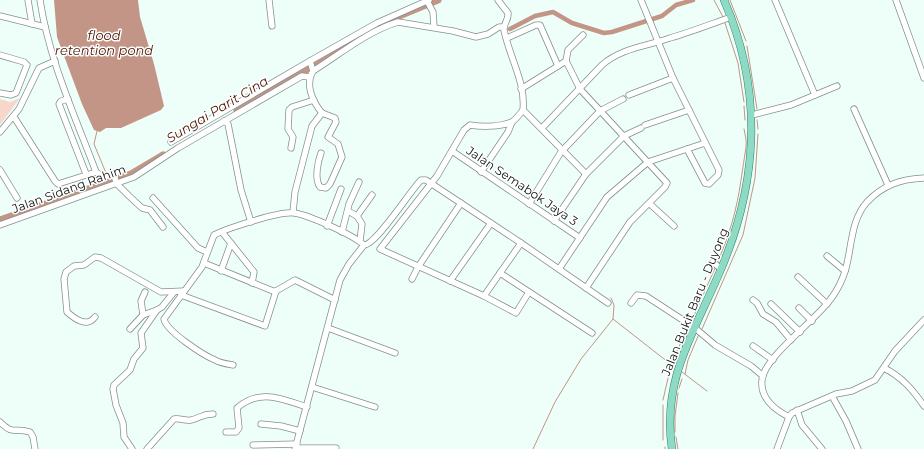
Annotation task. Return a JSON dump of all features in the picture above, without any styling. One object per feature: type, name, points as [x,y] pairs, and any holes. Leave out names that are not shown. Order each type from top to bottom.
[{"type":"main road","name":"Jalan Bukit Baru - Duyong","points":[[672,449],[669,411],[676,374],[695,328],[717,266],[741,214],[748,182],[752,137],[752,115],[745,72],[732,17],[724,0]]},
{"type":"street","points":[[28,0],[32,24]]},
{"type":"street","points":[[40,0],[44,27],[55,61],[96,172],[103,178],[112,175],[136,204],[150,210],[163,227]]},
{"type":"street","points":[[269,0],[272,26]]},
{"type":"street","points":[[498,0],[508,13],[508,20],[504,27],[521,89],[523,110],[586,174]]},
{"type":"street","points":[[641,0],[673,78],[720,172],[709,184],[705,183],[687,149]]},
{"type":"street","points":[[775,0],[815,95]]},
{"type":"street","points":[[896,0],[924,78]]},
{"type":"street","points":[[172,142],[377,23],[426,3],[435,25]]},
{"type":"street","points":[[0,16],[44,27]]},
{"type":"street","points":[[542,128],[606,61],[634,48],[732,17]]},
{"type":"street","name":"Jalan Sidang Rahim","points":[[0,225],[116,181],[134,177],[224,121],[302,76],[311,73],[390,25],[398,22],[435,25],[476,37],[488,34],[500,27],[504,27]]},
{"type":"street","points":[[507,38],[536,25],[540,25],[558,66]]},
{"type":"street","points":[[583,35],[568,50],[566,61],[580,88],[667,183],[650,204],[630,222],[586,288]]},
{"type":"street","points":[[0,55],[24,62],[27,65],[16,93],[11,96],[0,94]]},
{"type":"street","points":[[0,132],[14,117],[31,87],[39,68],[55,61]]},
{"type":"street","points":[[521,89],[566,61]]},
{"type":"street","points":[[310,62],[310,90],[322,113],[335,118],[336,122],[328,137],[338,144],[342,157],[330,184],[326,188],[320,187],[317,183],[318,160],[321,153]]},
{"type":"street","points":[[629,95],[673,78]]},
{"type":"street","points":[[752,115],[791,104],[838,86]]},
{"type":"street","points":[[68,99],[61,101],[59,104],[86,174]]},
{"type":"street","points":[[529,204],[563,150],[600,111],[623,99]]},
{"type":"street","points":[[291,148],[292,137],[288,129],[289,110],[292,107],[314,100]]},
{"type":"street","points":[[854,109],[888,185]]},
{"type":"street","points":[[481,172],[508,132],[512,122],[523,110]]},
{"type":"street","points":[[554,221],[586,174],[624,136],[643,126],[689,110]]},
{"type":"street","points":[[293,212],[295,192],[312,126],[322,113]]},
{"type":"street","points":[[14,117],[55,182],[61,184],[86,174],[96,172]]},
{"type":"street","points":[[224,121],[228,124],[232,135],[241,190],[251,222]]},
{"type":"street","points":[[512,122],[482,127],[470,125],[461,134],[452,152],[432,184],[380,249],[484,296],[516,313],[529,292]]},
{"type":"street","points":[[559,269],[607,197],[648,162],[705,143]]},
{"type":"street","name":"Jalan Semabok Jaya 3","points":[[452,152],[580,238]]},
{"type":"street","points":[[0,170],[17,198]]},
{"type":"street","points":[[789,417],[775,409],[768,401],[763,387],[763,376],[781,348],[812,321],[827,304],[839,286],[845,271],[858,215],[879,190],[888,185],[924,178]]},
{"type":"street","points":[[233,365],[215,361],[166,326],[164,319],[204,263],[214,235],[251,222],[293,212],[342,232],[362,243],[369,244],[382,230],[420,180],[426,180],[492,223],[608,303]]},
{"type":"street","points":[[342,232],[349,204],[359,182]]},
{"type":"street","points":[[327,226],[341,189]]},
{"type":"street","points":[[357,216],[372,195]]},
{"type":"street","points":[[153,198],[198,248],[207,252]]},
{"type":"street","points":[[412,279],[418,267],[461,203]]},
{"type":"street","points":[[650,204],[674,226]]},
{"type":"street","points":[[296,447],[343,274],[362,243],[362,224],[357,216],[348,211]]},
{"type":"street","points":[[450,281],[492,223]]},
{"type":"street","points":[[222,232],[254,272],[252,283]]},
{"type":"street","points":[[221,271],[231,243]]},
{"type":"street","points":[[484,296],[521,243]]},
{"type":"street","points":[[827,256],[845,271]]},
{"type":"street","points":[[96,316],[90,322],[86,322],[79,321],[67,312],[64,280],[68,269],[74,266],[84,265],[92,257],[101,258],[156,290],[183,293],[265,326],[276,291],[295,280],[335,300]]},
{"type":"street","points":[[204,263],[221,271],[276,291]]},
{"type":"street","points":[[500,273],[592,333]]},
{"type":"street","points":[[798,277],[827,304]]},
{"type":"street","points":[[143,315],[141,301],[145,292]]},
{"type":"street","points":[[132,449],[124,437],[123,423],[116,405],[113,389],[114,385],[130,370],[134,359],[143,348],[141,333],[157,310],[174,292]]},
{"type":"street","points":[[631,303],[637,295],[643,295],[695,328],[715,344],[751,366],[763,376]]},
{"type":"street","points":[[753,300],[757,303],[763,314],[776,322],[791,340]]},
{"type":"street","points":[[771,304],[800,332]]},
{"type":"street","points":[[799,308],[812,321]]},
{"type":"street","points":[[130,329],[143,315],[157,310]]},
{"type":"street","points":[[777,449],[789,417],[797,410],[875,380],[896,351],[924,320]]},
{"type":"street","points":[[328,328],[395,353]]},
{"type":"street","points":[[753,346],[773,360]]},
{"type":"street","points":[[884,368],[895,373],[909,385],[924,406]]},
{"type":"street","points":[[312,387],[375,407]]},
{"type":"street","points":[[226,432],[236,432],[239,428],[237,408],[261,397],[275,396],[307,406]]},
{"type":"street","points":[[832,396],[846,421],[858,449]]},
{"type":"street","points":[[797,410],[802,425],[822,449]]},
{"type":"street","points":[[147,449],[174,420],[179,418],[188,421],[203,414],[213,414]]},
{"type":"street","points":[[0,422],[7,429],[14,432],[30,432],[33,437],[35,449]]},
{"type":"street","points":[[261,424],[281,426],[300,431]]},
{"type":"street","points":[[253,445],[336,448]]},
{"type":"shaded area","points":[[20,98],[0,125],[0,99],[10,102]]},
{"type":"water","name":"flood retention pond","points":[[54,0],[138,0],[140,17],[154,64],[164,106],[161,110],[121,128],[106,128],[100,132],[94,130],[82,104],[57,37]]},
{"type":"waterway","name":"Sungai Parit Cina","points":[[237,111],[387,21],[438,0]]},
{"type":"waterway","points":[[510,29],[535,16],[553,12],[572,23],[604,33],[612,32],[662,16],[676,5],[693,0]]},
{"type":"waterway","points":[[714,0],[723,17]]},
{"type":"waterway","points":[[730,0],[746,41]]},
{"type":"waterway","points":[[725,23],[738,63],[744,102]]},
{"type":"waterway","points":[[747,46],[757,109]]},
{"type":"waterway","points":[[744,106],[745,120]]},
{"type":"waterway","points":[[757,120],[758,129]]},
{"type":"waterway","points":[[717,263],[729,233],[737,202],[746,145],[744,129]]},
{"type":"waterway","points":[[97,131],[94,144],[106,173]]},
{"type":"waterway","points":[[702,329],[743,235],[755,178],[758,134]]},
{"type":"waterway","name":"Sungai Parit Cina","points":[[0,220],[131,174],[163,155]]},
{"type":"waterway","points":[[691,322],[716,266]]},
{"type":"waterway","points":[[611,298],[614,305],[613,319]]},
{"type":"waterway","points":[[533,449],[555,402],[581,359],[613,319],[673,366]]},
{"type":"waterway","points":[[671,363],[689,326]]},
{"type":"waterway","points":[[685,374],[688,360],[699,334]]},
{"type":"waterway","points":[[663,400],[671,365]]},
{"type":"waterway","points":[[682,372],[707,391]]},
{"type":"waterway","points":[[679,388],[682,379]]},
{"type":"waterway","points":[[675,432],[675,416],[678,393]]},
{"type":"waterway","points":[[663,405],[663,440]]},
{"type":"waterway","points":[[676,437],[678,449]]}]
